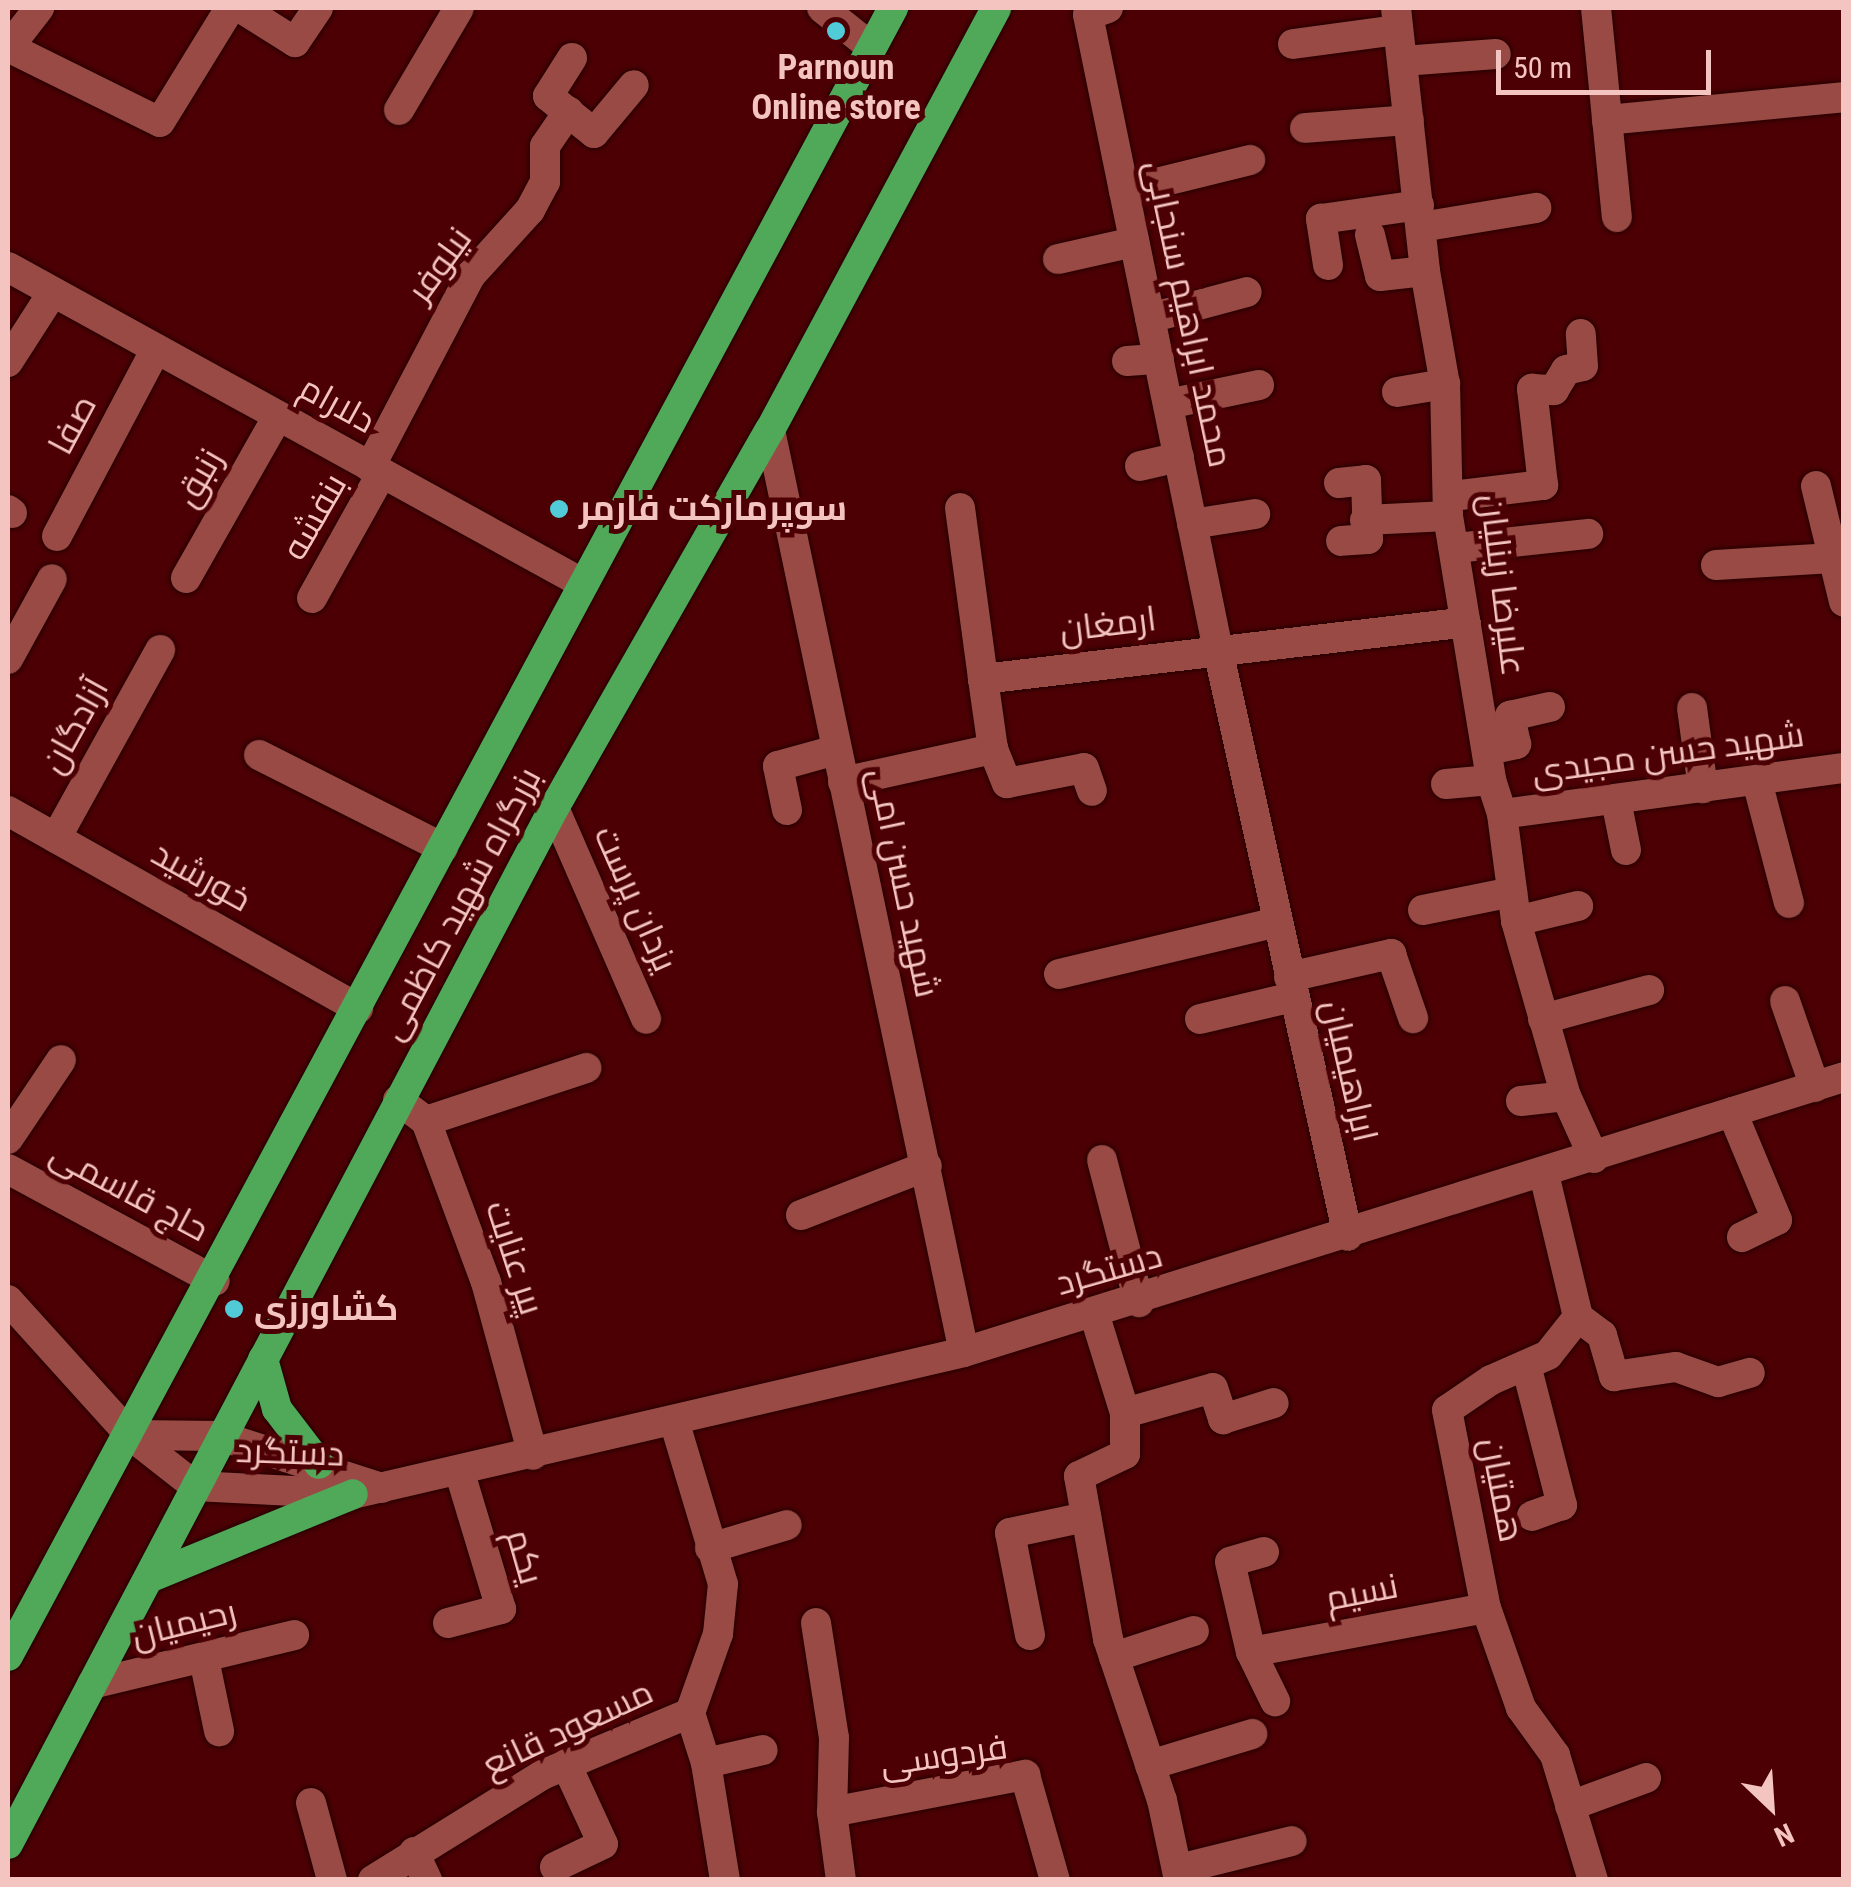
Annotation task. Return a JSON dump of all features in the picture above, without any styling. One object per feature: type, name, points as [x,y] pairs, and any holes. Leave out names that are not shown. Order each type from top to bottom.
[{"type":"highway","name":"بزرگراه شهید کاظمی","points":[[8,1656],[214,1281],[893,8]]},
{"type":"highway","name":"بزرگراه شهید کاظمی","points":[[8,1844],[554,808],[770,430],[996,8]]},
{"type":"highway","points":[[263,1358],[277,1409],[319,1464]]},
{"type":"highway","points":[[151,1577],[368,1491]]},
{"type":"street","points":[[19,27],[160,122],[230,8]]},
{"type":"street","points":[[241,8],[295,42],[318,8]]},
{"type":"street","points":[[398,110],[458,8]]},
{"type":"street","points":[[822,8],[870,46]]},
{"type":"street","name":"محمد ابراهیم سنجابی","points":[[1108,8],[1088,15],[1218,650]]},
{"type":"street","points":[[1596,8],[1617,216]]},
{"type":"street","points":[[1294,44],[1397,19]]},
{"type":"street","name":"علیرضا زینلیان","points":[[1397,19],[1425,272],[1445,384],[1450,506],[1491,780],[1502,814],[1514,907],[1543,1018],[1566,1096],[1594,1158]]},
{"type":"street","points":[[1402,61],[1496,54]]},
{"type":"street","points":[[572,58],[548,96],[594,132],[634,85]]},
{"type":"street","points":[[1607,120],[1844,97]]},
{"type":"street","name":"نیلوفر","points":[[376,470],[472,276],[530,210],[545,182],[546,146],[568,111]]},
{"type":"street","points":[[1304,128],[1409,120]]},
{"type":"street","points":[[1124,191],[1250,160]]},
{"type":"street","points":[[1328,265],[1321,220],[1536,208]]},
{"type":"street","points":[[1370,235],[1380,276],[1425,272]]},
{"type":"street","points":[[1058,259],[1134,242]]},
{"type":"street","name":"دلارام","points":[[8,267],[584,584]]},
{"type":"street","points":[[8,362],[54,292]]},
{"type":"street","points":[[1150,318],[1247,292]]},
{"type":"street","points":[[1365,520],[1543,485],[1532,389],[1554,390],[1566,370],[1584,366],[1580,334]]},
{"type":"street","name":"صفا","points":[[57,536],[156,349]]},
{"type":"street","points":[[1127,361],[1158,359]]},
{"type":"street","points":[[1397,392],[1445,384]]},
{"type":"street","points":[[1168,404],[1259,385]]},
{"type":"street","name":"زنبق","points":[[186,578],[278,416]]},
{"type":"street","name":"شهید حسن امی","points":[[770,430],[964,1352]]},
{"type":"street","points":[[1140,466],[1179,457]]},
{"type":"street","name":"بنفشه","points":[[312,598],[376,470]]},
{"type":"street","points":[[1340,484],[1366,480],[1368,539],[1342,540]]},
{"type":"street","points":[[1816,486],[1844,602]]},
{"type":"street","points":[[960,508],[993,749],[1006,783],[1084,768],[1092,792]]},
{"type":"street","points":[[1192,524],[1255,514]]},
{"type":"street","points":[[1456,548],[1588,534]]},
{"type":"street","points":[[1716,565],[1833,558]]},
{"type":"street","points":[[8,659],[52,579]]},
{"type":"street","name":"ارمغان","points":[[983,678],[1466,622]]},
{"type":"street","name":"آزادگان","points":[[56,838],[160,650]]},
{"type":"street","name":"ابراهیمیان","points":[[1218,650],[1348,1236]]},
{"type":"street","points":[[1488,750],[1516,744],[1510,716],[1550,707]]},
{"type":"street","points":[[1692,708],[1703,788]]},
{"type":"street","points":[[844,782],[993,749]]},
{"type":"street","points":[[787,810],[778,766],[836,750]]},
{"type":"street","points":[[259,755],[443,848]]},
{"type":"street","name":"شهید حسن مجیدی","points":[[1502,814],[1844,768]]},
{"type":"street","points":[[1446,784],[1491,780]]},
{"type":"street","points":[[1757,781],[1789,903]]},
{"type":"street","points":[[1616,800],[1626,850]]},
{"type":"street","name":"یزدان پرست","points":[[554,808],[646,1020]]},
{"type":"street","name":"خورشید","points":[[8,811],[358,1008]]},
{"type":"street","points":[[1423,910],[1578,906]]},
{"type":"street","points":[[1060,974],[1277,922]]},
{"type":"street","points":[[1200,1019],[1392,954],[1413,1018]]},
{"type":"street","points":[[1543,1018],[1649,990]]},
{"type":"street","points":[[1785,1000],[1829,1082]]},
{"type":"street","points":[[8,1139],[61,1060]]},
{"type":"street","points":[[398,1100],[426,1121],[586,1068]]},
{"type":"street","name":"دستگرد","points":[[194,1486],[368,1491],[460,1474],[964,1352],[1138,1302],[1829,1082]]},
{"type":"street","points":[[1521,1101],[1566,1096]]},
{"type":"street","points":[[1732,1112],[1777,1220],[1742,1238]]},
{"type":"street","name":"پیر عنایت","points":[[426,1121],[486,1282],[533,1455]]},
{"type":"street","points":[[1102,1160],[1138,1302]]},
{"type":"street","points":[[801,1215],[927,1166]]},
{"type":"street","name":"حاج قاسمی","points":[[8,1169],[214,1281]]},
{"type":"street","points":[[1544,1174],[1578,1317],[1602,1335],[1614,1376],[1676,1367],[1718,1382],[1750,1373]]},
{"type":"street","points":[[8,1300],[130,1435],[194,1486]]},
{"type":"street","points":[[1094,1313],[1124,1413],[1125,1454],[1079,1476],[1114,1657],[1150,1765],[1179,1874],[1292,1840]]},
{"type":"street","name":"همتیان","points":[[1578,1317],[1548,1356],[1447,1410],[1486,1608],[1521,1708],[1555,1755],[1594,1880]]},
{"type":"street","points":[[1526,1365],[1562,1505],[1532,1516]]},
{"type":"street","points":[[1124,1413],[1213,1388],[1224,1420],[1274,1402]]},
{"type":"street","name":"مسعود قانع","points":[[373,1880],[421,1866],[566,1764],[690,1713],[718,1634],[724,1584],[674,1420]]},
{"type":"street","name":"دستگرد","points":[[130,1435],[220,1436],[319,1464],[368,1491]]},
{"type":"street","name":"یکم","points":[[448,1623],[501,1609],[460,1474]]},
{"type":"street","points":[[1030,1635],[1010,1532],[1086,1517]]},
{"type":"street","points":[[710,1548],[787,1525]]},
{"type":"street","points":[[1264,1552],[1230,1562],[1251,1652],[1275,1701]]},
{"type":"street","name":"نسیم","points":[[1251,1652],[1486,1608]]},
{"type":"street","points":[[816,1623],[834,1738],[832,1812],[841,1880]]},
{"type":"street","points":[[1114,1657],[1194,1630]]},
{"type":"street","name":"رحیمیان","points":[[92,1684],[294,1635]]},
{"type":"street","points":[[204,1659],[219,1731]]},
{"type":"street","points":[[690,1713],[706,1763],[725,1880]]},
{"type":"street","points":[[1150,1765],[1252,1734]]},
{"type":"street","points":[[706,1763],[763,1750]]},
{"type":"street","points":[[555,1867],[603,1844],[566,1764]]},
{"type":"street","name":"فردوسی","points":[[832,1812],[1025,1775],[1055,1880]]},
{"type":"street","points":[[1570,1806],[1646,1778]]},
{"type":"street","points":[[312,1803],[332,1880]]},
{"type":"place","name":"Parnoun Online store","points":[[836,31]]},
{"type":"place","name":"سوپرمارکت فارمر","points":[[559,509]]},
{"type":"place","name":"کشاورزی","points":[[234,1309]]}]
